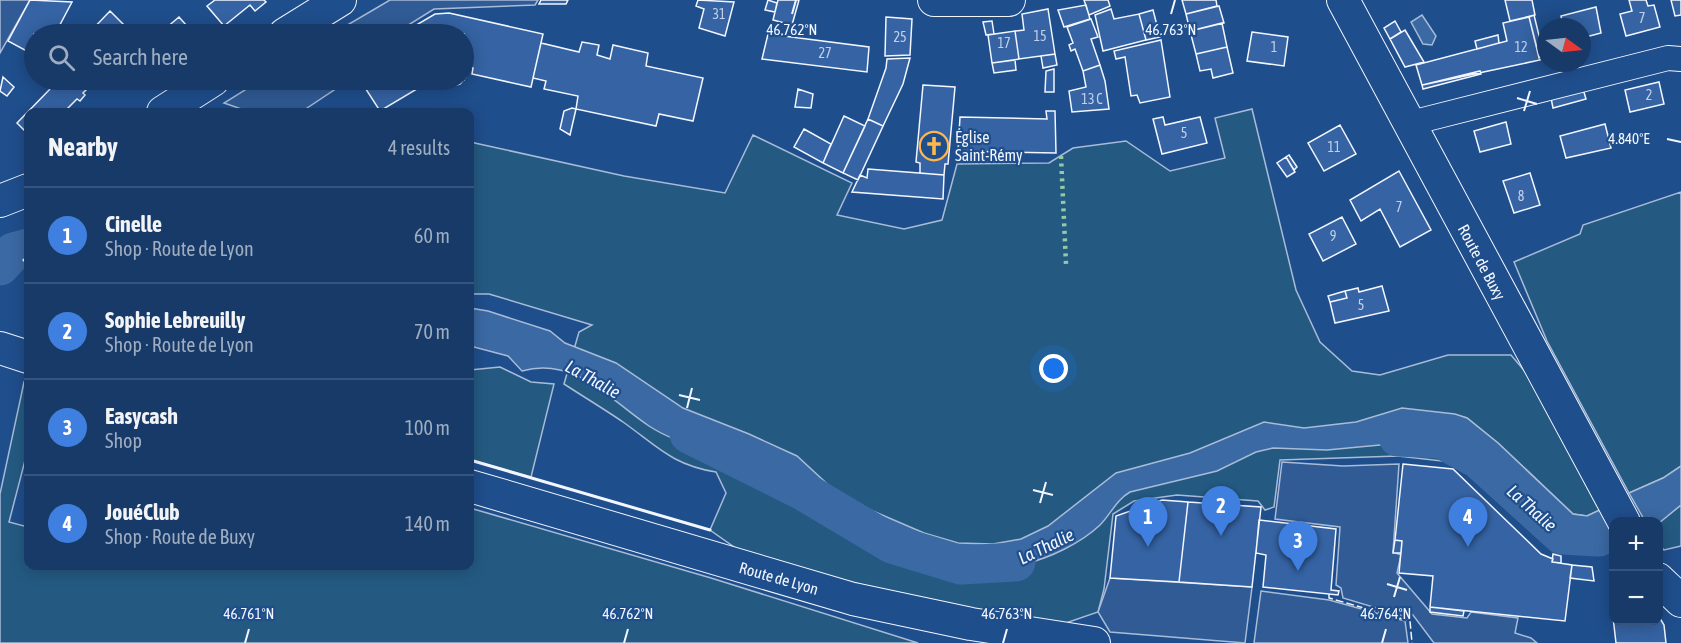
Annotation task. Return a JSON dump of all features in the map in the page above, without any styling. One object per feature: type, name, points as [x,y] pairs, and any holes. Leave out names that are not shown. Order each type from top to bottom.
[{"type":"main road","points":[[301,24],[340,0]]},
{"type":"main road","points":[[934,0],[1009,0]]},
{"type":"main road","name":"Route de Buxy","points":[[1343,0],[1407,123],[1621,517]]},
{"type":"main road","points":[[169,108],[197,90]]},
{"type":"main road","points":[[0,201],[24,192]]},
{"type":"main road","points":[[0,348],[24,356]]},
{"type":"main road","name":"Route de Lyon","points":[[474,487],[853,599],[971,624],[1094,643]]},
{"type":"main road","points":[[1663,583],[1681,601]]},
{"type":"street","points":[[1407,123],[1668,58],[1681,59]]},
{"type":"shaded area","points":[[0,0],[30,0],[0,53]]},
{"type":"shaded area","points":[[390,0],[538,0],[535,5],[434,9],[410,24],[349,24]]},
{"type":"shaded area","points":[[245,90],[334,90],[307,108],[238,108],[224,103]]},
{"type":"shaded area","points":[[1252,109],[1296,290],[1320,342],[1352,371],[1380,375],[1448,355],[1511,355],[1528,375],[1606,507],[1587,516],[1573,514],[1498,443],[1467,418],[1455,415],[1459,463],[1398,456],[1280,460],[1274,507],[1265,510],[1258,501],[1177,495],[1134,501],[1113,514],[1104,589],[1098,612],[1060,625],[919,599],[747,556],[710,530],[726,493],[716,472],[688,465],[676,459],[564,384],[579,332],[592,325],[489,294],[474,294],[474,143],[624,176],[725,193],[753,135],[852,183],[837,215],[904,229],[942,220],[957,164],[1049,163],[1073,148],[1126,141],[1170,171],[1225,158],[1215,118]]},
{"type":"shaded area","points":[[1681,192],[1681,466],[1663,478],[1629,493],[1547,341],[1514,262],[1580,234],[1583,225]]},
{"type":"shaded area","points":[[500,367],[531,382],[554,384],[531,477],[474,461],[474,370]]},
{"type":"shaded area","points":[[24,382],[24,464],[9,522],[24,526],[24,570],[474,570],[474,509],[711,578],[918,643],[0,643],[0,494]]},
{"type":"shaded area","points":[[1282,462],[1343,466],[1399,464],[1393,552],[1401,555],[1397,573],[1432,614],[1467,618],[1471,612],[1518,618],[1515,633],[1531,638],[1537,643],[1434,643],[1413,615],[1407,611],[1403,616],[1343,598],[1341,588],[1336,585],[1340,527],[1275,519]]},
{"type":"shaded area","points":[[1681,505],[1681,546],[1663,549],[1663,519]]},
{"type":"shaded area","points":[[1110,578],[1252,587],[1245,643],[1110,632],[1098,612]]},
{"type":"shaded area","points":[[1261,591],[1329,600],[1405,621],[1408,643],[1254,643]]},
{"type":"water","points":[[1422,15],[1436,36],[1432,45],[1423,44],[1411,22]]},
{"type":"water","points":[[24,232],[24,260],[5,239],[13,233]]},
{"type":"water","points":[[474,309],[550,331],[565,343],[616,363],[683,408],[797,456],[836,492],[866,508],[924,533],[958,543],[993,544],[1021,539],[1048,526],[1116,473],[1190,453],[1264,422],[1304,428],[1356,422],[1402,408],[1455,414],[1467,418],[1498,443],[1573,514],[1587,516],[1606,507],[1611,517],[1609,540],[1587,548],[1555,529],[1480,459],[1453,444],[1433,440],[1327,450],[1273,448],[1256,452],[1217,471],[1130,492],[1092,532],[1065,549],[1044,558],[1001,567],[950,563],[899,547],[851,526],[823,510],[787,482],[746,462],[659,432],[606,393],[575,375],[541,368],[522,371],[508,356],[474,347]]},
{"type":"water","points":[[1681,466],[1681,505],[1663,520],[1663,517],[1643,517],[1629,493],[1663,478]]},
{"type":"building","points":[[30,0],[72,2],[60,24],[24,24],[24,50],[8,41]]},
{"type":"building","points":[[215,0],[264,0],[266,2],[255,11],[250,5],[226,24],[222,24],[207,6]]},
{"type":"building","points":[[541,0],[568,0],[566,4],[539,4]]},
{"type":"building","points":[[698,0],[734,2],[725,36],[699,28],[704,9],[696,6]]},
{"type":"building","points":[[768,0],[777,3],[775,12],[765,10]]},
{"type":"building","points":[[778,0],[799,0],[792,25],[773,20]]},
{"type":"building","points":[[1084,0],[1108,0],[1110,6],[1089,15]]},
{"type":"building","points":[[1182,0],[1216,0],[1217,6],[1186,14]]},
{"type":"building","points":[[1505,0],[1532,0],[1535,15],[1510,21]]},
{"type":"building","points":[[1629,0],[1646,0],[1648,6],[1654,5],[1660,27],[1626,36],[1620,14],[1632,11]]},
{"type":"building","points":[[1671,0],[1681,0],[1681,15],[1675,16]]},
{"type":"building","points":[[1086,5],[1090,19],[1064,27],[1058,10]]},
{"type":"building","points":[[1219,6],[1224,23],[1190,31],[1186,14]]},
{"type":"building","points":[[1596,7],[1601,33],[1591,36],[1591,18],[1561,18],[1561,16]]},
{"type":"building","points":[[1048,9],[1055,54],[1019,59],[1015,31],[1024,30],[1022,14]]},
{"type":"building","points":[[1111,9],[1114,19],[1139,14],[1146,40],[1103,51],[1095,15]]},
{"type":"building","points":[[1153,10],[1160,37],[1146,40],[1139,14]]},
{"type":"building","points":[[110,11],[123,24],[98,24]]},
{"type":"building","points":[[449,13],[543,34],[531,87],[474,74],[474,24],[418,24],[435,14]]},
{"type":"building","points":[[1534,15],[1537,27],[1537,50],[1529,17]]},
{"type":"building","points":[[179,17],[185,24],[171,24]]},
{"type":"building","points":[[886,17],[912,19],[910,55],[885,56]]},
{"type":"building","points":[[1529,17],[1537,48],[1537,61],[1422,85],[1416,65],[1507,41],[1503,23]]},
{"type":"building","points":[[1091,19],[1098,37],[1091,39],[1100,65],[1083,71],[1075,49],[1071,51],[1069,45],[1073,43],[1067,27]]},
{"type":"building","points":[[992,21],[994,34],[986,35],[983,22]]},
{"type":"building","points":[[1395,21],[1401,32],[1390,39],[1384,28]]},
{"type":"building","points":[[1222,23],[1227,47],[1196,54],[1190,31]]},
{"type":"building","points":[[1405,30],[1424,62],[1405,67],[1390,39]]},
{"type":"building","points":[[1015,31],[1019,59],[992,63],[988,35]]},
{"type":"building","points":[[1252,32],[1288,37],[1284,66],[1247,61]]},
{"type":"building","points":[[768,34],[869,47],[867,72],[762,59]]},
{"type":"building","points":[[1498,35],[1499,43],[1477,49],[1475,41]]},
{"type":"building","points":[[1161,40],[1170,97],[1140,103],[1137,95],[1131,96],[1125,57],[1116,59],[1114,51]]},
{"type":"building","points":[[582,42],[599,45],[597,55],[610,59],[613,45],[648,53],[646,66],[703,78],[693,121],[659,114],[656,126],[576,109],[578,96],[544,89],[546,81],[533,78],[541,43],[579,52]]},
{"type":"building","points":[[1227,47],[1233,73],[1213,78],[1211,69],[1200,71],[1196,54]]},
{"type":"building","points":[[1055,54],[1057,65],[1043,68],[1041,56]]},
{"type":"building","points":[[910,58],[903,84],[883,126],[868,119],[887,59]]},
{"type":"building","points":[[1015,60],[1016,70],[994,73],[992,63]]},
{"type":"building","points":[[1100,65],[1109,109],[1072,112],[1069,91],[1086,87],[1083,71]]},
{"type":"building","points":[[1054,69],[1054,92],[1045,92],[1046,71]]},
{"type":"building","points":[[1480,71],[1481,74],[1423,89],[1422,85]]},
{"type":"building","points":[[3,77],[14,87],[7,96],[0,91]]},
{"type":"building","points":[[1659,82],[1664,104],[1630,112],[1625,90]]},
{"type":"building","name":"Église Saint-Rémy","points":[[923,85],[955,87],[948,164],[945,164],[944,175],[920,173],[920,163],[916,162]]},
{"type":"building","points":[[798,89],[813,94],[811,108],[795,107]]},
{"type":"building","points":[[1583,89],[1586,99],[1553,108],[1551,98]]},
{"type":"building","points":[[49,90],[86,90],[80,101],[77,99],[68,108],[32,108]]},
{"type":"building","points":[[366,90],[415,90],[385,108],[378,108]]},
{"type":"building","points":[[576,109],[570,135],[560,129],[564,111]]},
{"type":"building","points":[[1046,111],[1055,111],[1056,153],[958,151],[960,117],[1047,119]]},
{"type":"building","points":[[24,116],[24,130],[17,123]]},
{"type":"building","points":[[844,116],[865,126],[843,173],[823,163]]},
{"type":"building","points":[[1163,117],[1165,125],[1200,117],[1207,143],[1162,154],[1153,119]]},
{"type":"building","points":[[868,119],[883,126],[858,180],[843,173]]},
{"type":"building","points":[[1506,122],[1511,144],[1480,152],[1474,131]]},
{"type":"building","points":[[1605,124],[1611,148],[1566,158],[1560,136]]},
{"type":"building","points":[[1340,125],[1356,154],[1324,171],[1308,143]]},
{"type":"building","points":[[804,129],[831,144],[823,163],[794,147]]},
{"type":"building","points":[[1289,155],[1297,167],[1294,170],[1286,157]]},
{"type":"building","points":[[1286,157],[1295,172],[1287,177],[1277,163]]},
{"type":"building","points":[[868,169],[944,175],[943,199],[852,192],[860,175],[867,178]]},
{"type":"building","points":[[1399,171],[1431,230],[1400,247],[1380,209],[1361,221],[1350,200]]},
{"type":"building","points":[[1530,173],[1540,205],[1514,213],[1503,181]]},
{"type":"building","points":[[1342,217],[1356,244],[1323,261],[1309,234]]},
{"type":"building","points":[[1382,286],[1389,311],[1335,323],[1330,302],[1347,298],[1345,291],[1358,288],[1359,292]]},
{"type":"building","points":[[1345,291],[1347,298],[1330,302],[1328,296]]},
{"type":"building","points":[[1403,464],[1453,469],[1541,554],[1553,559],[1552,562],[1572,565],[1565,621],[1430,607],[1433,576],[1399,573],[1402,541],[1395,540]]},
{"type":"building","points":[[1162,500],[1188,502],[1179,582],[1110,578],[1116,516]]},
{"type":"building","points":[[1188,502],[1261,507],[1252,587],[1179,582]]},
{"type":"building","points":[[1259,520],[1336,529],[1331,590],[1339,591],[1338,595],[1263,587],[1266,555],[1256,553]]},
{"type":"building","points":[[1395,540],[1402,541],[1401,553],[1393,553]]},
{"type":"building","points":[[1553,554],[1561,556],[1561,563],[1552,562]]},
{"type":"building","points":[[1572,565],[1592,567],[1594,581],[1570,578]]},
{"type":"building","points":[[1430,607],[1464,611],[1463,616],[1430,612]]},
{"type":"building","points":[[1614,625],[1664,625],[1666,643],[1616,643]]},
{"type":"waterway","name":"La Thalie","points":[[0,266],[13,252],[24,249]]},
{"type":"waterway","name":"La Thalie","points":[[689,434],[803,491],[892,544],[961,565],[1016,562]]},
{"type":"waterway","name":"La Thalie","points":[[1398,437],[1441,439],[1478,459],[1562,535],[1599,537],[1609,531]]},
{"type":"hedge","points":[[1061,156],[1066,264]]},
{"type":"fence","points":[[1329,594],[1329,598],[1410,621],[1412,643]]},
{"type":"wall","points":[[474,461],[710,530]]},
{"type":"place","name":"Église Saint-Rémy","points":[[934,146]]},
{"type":"place","name":"Sophie Lebreuilly","points":[[1221,536]]},
{"type":"place","name":"Cinelle","points":[[1148,547]]},
{"type":"place","name":"JouéClub","points":[[1468,547]]},
{"type":"place","name":"Easycash","points":[[1298,571]]}]
